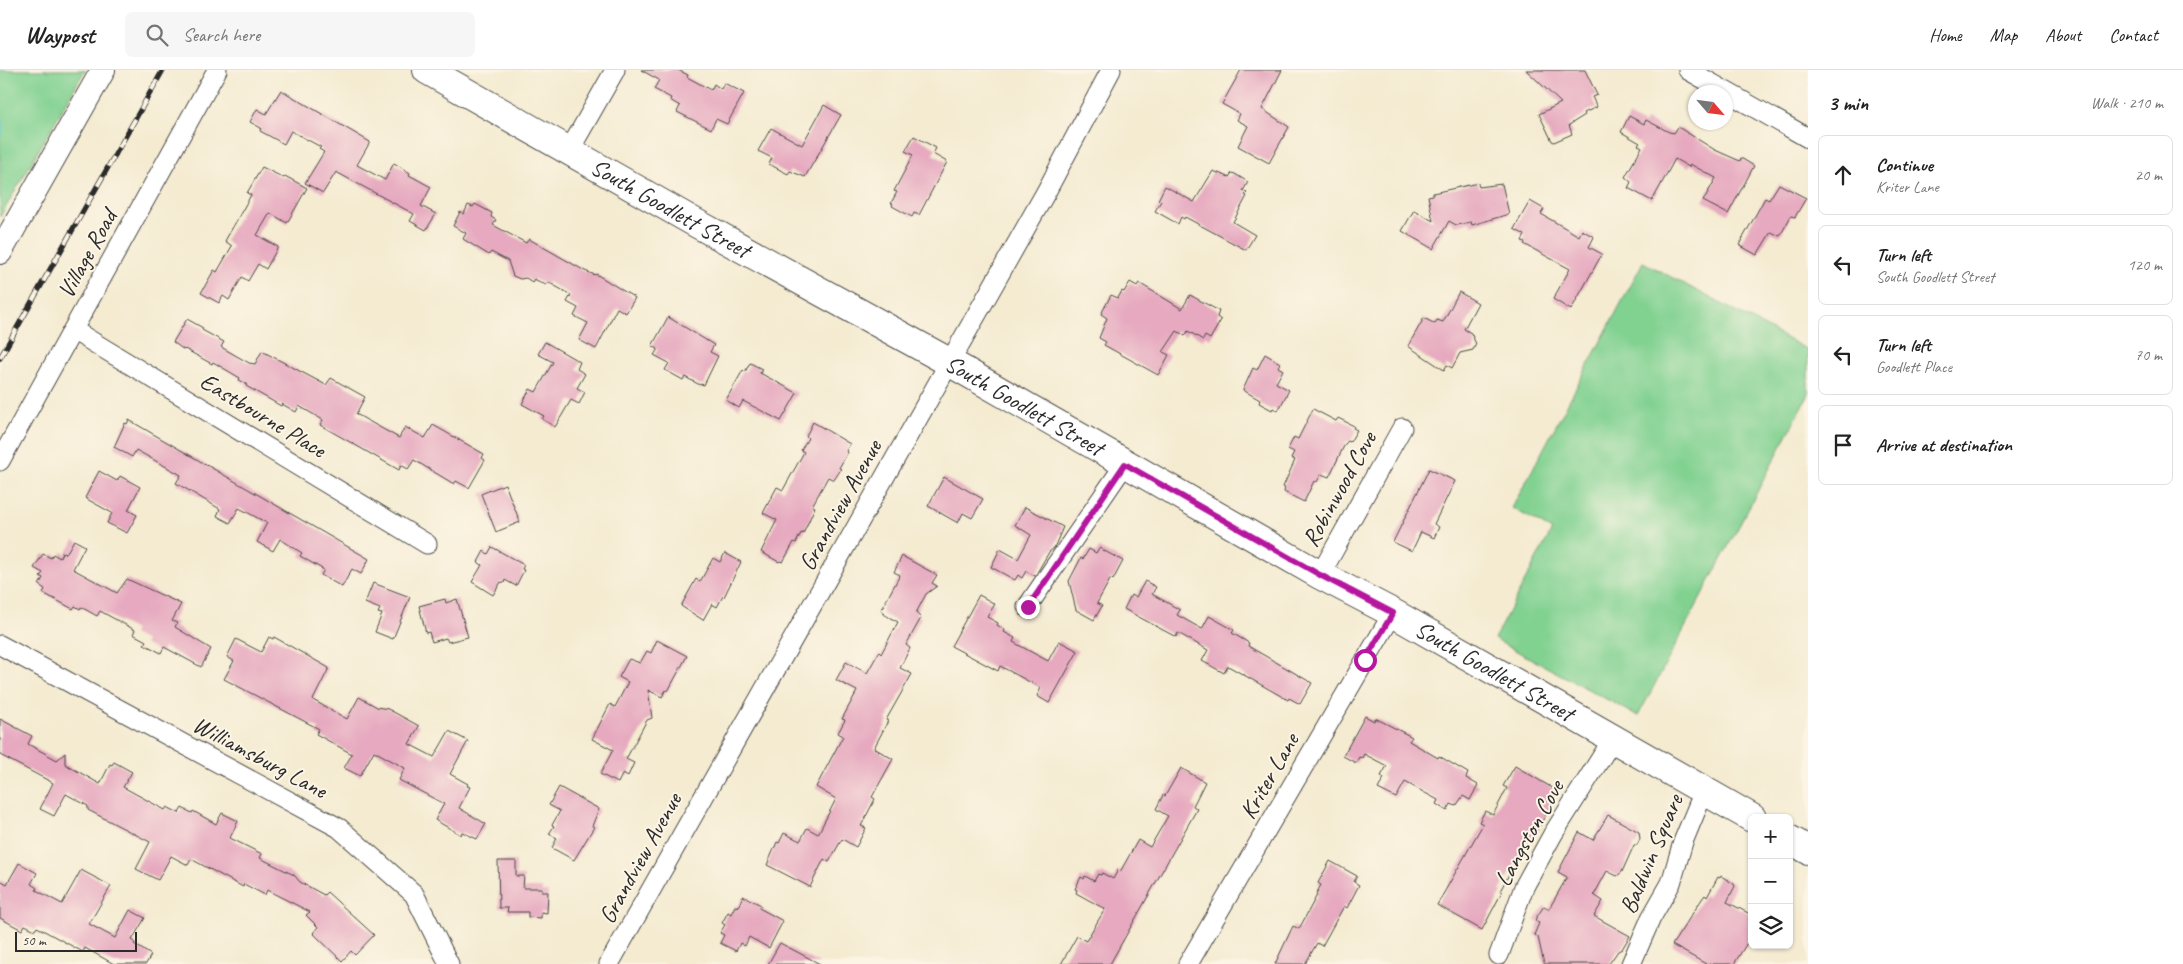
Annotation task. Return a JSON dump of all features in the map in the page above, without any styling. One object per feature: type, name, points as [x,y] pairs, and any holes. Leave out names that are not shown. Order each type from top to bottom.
[{"type":"main road","name":"South Goodlett Street","points":[[427,70],[949,362],[1320,575],[1393,613],[1748,816]]},
{"type":"main road","points":[[1793,841],[1808,850]]},
{"type":"street","points":[[0,252],[103,70]]},
{"type":"street","name":"Village Road","points":[[0,461],[217,70]]},
{"type":"street","points":[[569,151],[615,70]]},
{"type":"street","name":"Grandview Avenue","points":[[609,964],[1060,166],[1111,70]]},
{"type":"street","points":[[1688,70],[1808,138]]},
{"type":"street","name":"Eastbourne Place","points":[[73,330],[427,544]]},
{"type":"street","name":"Robinwood Cove","points":[[1320,575],[1402,428]]},
{"type":"street","points":[[1028,607],[1125,464]]},
{"type":"street","name":"Kriter Lane","points":[[1188,964],[1393,613]]},
{"type":"street","name":"Williamsburg Lane","points":[[0,645],[339,828],[414,894],[450,964]]},
{"type":"street","name":"Langston Cove","points":[[1498,955],[1524,887],[1544,849],[1613,739]]},
{"type":"street","name":"Baldwin Square","points":[[1631,964],[1651,918],[1671,883],[1682,842],[1704,791]]},
{"type":"green space","points":[[0,70],[85,70],[0,217]]},
{"type":"green space","points":[[1643,262],[1808,350],[1808,396],[1638,716],[1494,639],[1552,530],[1512,508]]},
{"type":"building","points":[[641,70],[678,70],[711,90],[714,84],[721,89],[724,83],[744,93],[727,124],[716,119],[711,129],[677,112],[680,106],[670,100],[671,98],[654,89],[659,80]]},
{"type":"building","points":[[1241,70],[1282,70],[1262,109],[1289,127],[1269,163],[1238,146],[1248,126],[1237,120],[1240,114],[1222,104]]},
{"type":"building","points":[[1526,70],[1585,70],[1597,95],[1592,97],[1597,107],[1584,113],[1585,115],[1569,125],[1572,134],[1554,142],[1552,141],[1539,114],[1561,103]]},
{"type":"building","points":[[281,90],[370,142],[357,165],[385,180],[394,163],[410,173],[409,175],[431,187],[421,206],[436,214],[426,230],[410,221],[414,214],[336,172],[323,193],[305,183],[324,152],[319,149],[321,147],[291,131],[284,144],[260,131],[261,128],[250,122],[257,109],[266,114]]},
{"type":"building","points":[[824,105],[841,115],[805,177],[790,171],[788,174],[769,164],[772,158],[758,151],[771,128],[802,145]]},
{"type":"building","points":[[1629,116],[1644,124],[1646,120],[1669,132],[1674,133],[1678,127],[1715,150],[1740,161],[1741,158],[1754,166],[1728,214],[1703,201],[1716,178],[1690,164],[1689,167],[1675,159],[1652,201],[1628,188],[1631,182],[1625,177],[1642,147],[1638,145],[1640,143],[1621,132]]},
{"type":"building","points":[[914,136],[936,148],[933,154],[947,162],[919,215],[914,213],[912,217],[892,206],[893,204],[891,203],[897,192],[894,191],[913,155],[905,151]]},
{"type":"building","points":[[262,167],[284,178],[285,176],[307,188],[287,223],[270,213],[257,235],[278,247],[266,269],[258,264],[248,281],[242,277],[229,300],[223,296],[219,303],[201,293],[214,270],[217,272],[232,246],[225,241],[251,195],[247,193]]},
{"type":"building","points":[[1213,171],[1229,177],[1232,173],[1248,182],[1243,191],[1247,193],[1245,195],[1247,196],[1233,222],[1255,235],[1246,250],[1185,217],[1184,219],[1181,217],[1178,224],[1155,211],[1161,201],[1158,200],[1165,186],[1194,202]]},
{"type":"building","points":[[1478,183],[1479,187],[1502,184],[1509,214],[1472,225],[1471,222],[1456,225],[1449,221],[1433,249],[1402,231],[1414,210],[1433,221],[1428,196],[1433,195],[1433,193]]},
{"type":"building","points":[[1779,184],[1806,198],[1795,217],[1791,216],[1780,236],[1771,232],[1757,255],[1739,245],[1765,198],[1769,200]]},
{"type":"building","points":[[1530,201],[1544,209],[1541,214],[1579,236],[1582,230],[1594,237],[1589,247],[1602,254],[1571,310],[1553,299],[1570,269],[1524,244],[1525,242],[1522,241],[1525,235],[1514,229]]},
{"type":"building","points":[[475,204],[492,213],[491,217],[496,220],[493,225],[526,243],[529,239],[585,271],[596,274],[635,298],[626,313],[617,308],[596,349],[579,340],[588,323],[574,316],[578,308],[567,302],[571,295],[548,282],[546,285],[534,279],[532,282],[526,278],[520,279],[513,276],[508,261],[491,252],[489,255],[463,239],[466,233],[453,226],[460,212],[464,214],[468,205],[473,207]]},
{"type":"building","points":[[1130,282],[1137,286],[1139,283],[1182,309],[1190,295],[1219,311],[1217,317],[1221,320],[1210,339],[1205,336],[1203,340],[1188,331],[1185,336],[1177,331],[1163,352],[1169,355],[1158,375],[1104,345],[1106,342],[1099,338],[1107,318],[1101,314],[1111,295],[1118,298]]},
{"type":"building","points":[[1459,292],[1478,303],[1464,329],[1471,333],[1476,344],[1473,350],[1460,353],[1452,368],[1447,365],[1444,370],[1408,346],[1424,318],[1435,324],[1437,320],[1443,322]]},
{"type":"building","points":[[668,317],[714,345],[710,352],[718,356],[704,385],[700,385],[685,377],[683,380],[665,370],[669,363],[654,355],[658,349],[652,346]]},
{"type":"building","points":[[187,319],[224,342],[221,347],[249,363],[255,364],[262,351],[326,385],[331,378],[365,397],[356,414],[399,438],[405,427],[425,438],[433,425],[484,454],[482,458],[485,460],[469,488],[456,481],[454,484],[414,460],[408,469],[401,465],[399,470],[320,425],[323,420],[299,406],[296,412],[282,404],[281,406],[246,386],[247,384],[239,380],[240,378],[213,362],[212,364],[184,350],[173,342]]},
{"type":"building","points":[[545,342],[580,362],[577,369],[585,374],[577,388],[585,392],[579,404],[571,400],[555,427],[542,419],[544,416],[522,404],[530,389],[536,392],[553,362],[538,354]]},
{"type":"building","points":[[1265,354],[1280,363],[1278,367],[1283,370],[1276,383],[1289,390],[1278,411],[1259,403],[1260,400],[1243,390],[1253,368],[1257,370]]},
{"type":"building","points":[[750,363],[762,369],[760,373],[797,393],[781,421],[743,401],[739,408],[726,400],[743,370],[745,372]]},
{"type":"building","points":[[1313,409],[1336,421],[1338,418],[1354,426],[1353,428],[1357,430],[1350,442],[1348,441],[1345,444],[1329,477],[1321,474],[1317,482],[1314,481],[1304,502],[1284,492],[1285,488],[1283,487],[1295,460],[1291,458],[1294,452],[1288,449],[1294,437],[1298,439]]},
{"type":"building","points":[[129,420],[369,559],[361,574],[352,569],[342,587],[321,575],[324,570],[300,556],[302,553],[280,539],[273,551],[257,542],[267,523],[239,508],[230,523],[217,516],[220,509],[176,483],[181,475],[136,450],[132,457],[114,447],[125,423],[127,424]]},
{"type":"building","points":[[813,422],[850,444],[846,451],[848,452],[839,468],[841,469],[834,480],[828,477],[812,506],[815,507],[803,534],[801,533],[796,543],[794,542],[783,562],[779,562],[761,552],[777,520],[763,513],[777,487],[783,490],[804,452],[801,450],[808,438],[806,436]]},
{"type":"building","points":[[1429,469],[1455,481],[1434,524],[1439,527],[1434,538],[1421,532],[1412,551],[1393,542]]},
{"type":"building","points":[[99,471],[117,481],[120,476],[140,487],[128,510],[137,515],[127,533],[107,523],[112,513],[85,498]]},
{"type":"building","points":[[944,477],[983,499],[972,518],[963,513],[958,523],[928,506]]},
{"type":"building","points":[[505,484],[520,522],[496,532],[481,494]]},
{"type":"building","points":[[1025,507],[1063,527],[1054,548],[1049,552],[1035,576],[1026,571],[1022,578],[1018,575],[1015,580],[991,567],[1000,549],[1018,559],[1031,535],[1015,525]]},
{"type":"building","points":[[74,540],[85,546],[73,569],[117,593],[127,579],[181,604],[172,621],[177,623],[175,627],[211,649],[201,667],[164,647],[161,653],[144,644],[146,641],[133,634],[135,630],[100,611],[97,616],[81,607],[80,609],[75,606],[73,609],[43,593],[45,589],[39,585],[43,578],[40,576],[43,573],[34,568],[43,554],[51,558],[53,554],[60,558],[62,552],[66,554]]},
{"type":"building","points":[[492,547],[524,565],[522,569],[524,570],[516,586],[505,580],[504,583],[501,582],[493,595],[472,582],[482,565],[478,562],[484,551],[488,554]]},
{"type":"building","points":[[1099,548],[1123,561],[1097,603],[1102,606],[1094,620],[1076,610],[1069,581],[1081,558],[1083,559],[1089,549],[1096,553]]},
{"type":"building","points":[[725,553],[741,562],[724,597],[717,607],[712,604],[703,620],[681,606],[696,579],[700,582],[713,558],[720,562]]},
{"type":"building","points":[[902,556],[937,575],[932,583],[937,586],[926,594],[916,613],[921,618],[906,645],[910,648],[900,668],[912,674],[886,720],[888,721],[874,748],[893,759],[872,797],[875,799],[861,826],[866,828],[856,847],[842,839],[829,862],[824,859],[810,887],[767,865],[777,842],[779,843],[784,833],[800,841],[807,828],[818,834],[836,799],[816,787],[843,736],[838,733],[845,720],[842,719],[857,691],[836,680],[846,662],[867,673],[879,652],[881,654],[898,622],[883,614],[884,612],[881,610],[900,575],[894,572]]},
{"type":"building","points":[[1145,581],[1156,587],[1152,594],[1180,610],[1177,615],[1202,629],[1209,616],[1234,630],[1232,633],[1249,643],[1248,646],[1312,683],[1300,704],[1289,698],[1288,700],[1228,666],[1224,673],[1202,661],[1208,650],[1178,633],[1176,637],[1124,609],[1131,595],[1136,597]]},
{"type":"building","points":[[373,583],[410,597],[393,639],[375,632],[382,614],[378,613],[380,609],[365,603]]},
{"type":"building","points":[[979,595],[995,604],[987,617],[998,623],[997,625],[1005,630],[1004,632],[1015,638],[1013,642],[1048,661],[1059,641],[1078,651],[1049,703],[1037,696],[1041,688],[1000,666],[998,671],[951,646]]},
{"type":"building","points":[[445,599],[446,603],[457,599],[468,637],[448,642],[446,638],[432,642],[429,632],[426,633],[419,606]]},
{"type":"building","points":[[269,637],[273,639],[274,637],[329,668],[313,700],[347,719],[359,697],[377,707],[388,709],[419,726],[409,744],[434,757],[449,731],[468,741],[450,774],[470,787],[459,808],[486,824],[477,839],[462,832],[461,835],[435,820],[444,804],[399,780],[405,768],[374,751],[360,776],[344,768],[352,754],[316,734],[319,729],[224,679],[234,661],[227,657],[236,639],[261,652]]},
{"type":"building","points":[[657,640],[687,656],[668,691],[666,690],[662,697],[648,690],[652,718],[647,720],[626,759],[634,763],[628,776],[623,773],[618,783],[600,774],[613,750],[592,739],[610,704],[615,707],[628,682],[619,677],[629,659],[640,663],[647,651],[651,653]]},
{"type":"building","points":[[1365,716],[1374,721],[1375,718],[1412,737],[1409,741],[1468,773],[1466,778],[1478,785],[1470,800],[1463,796],[1456,806],[1451,804],[1447,811],[1436,804],[1438,800],[1405,782],[1396,798],[1378,789],[1384,778],[1381,776],[1387,766],[1364,754],[1362,758],[1359,757],[1356,763],[1343,756]]},
{"type":"building","points":[[0,719],[32,736],[28,744],[57,760],[65,753],[65,764],[100,784],[110,764],[112,765],[114,762],[132,772],[123,787],[165,810],[167,807],[179,813],[182,808],[192,813],[193,811],[216,824],[222,813],[238,821],[230,838],[262,854],[260,858],[294,875],[300,882],[324,895],[327,892],[374,935],[355,955],[351,951],[342,961],[313,933],[318,927],[306,915],[310,912],[267,890],[265,895],[244,884],[243,887],[191,859],[188,865],[171,856],[158,880],[136,869],[150,842],[88,810],[88,806],[66,794],[54,816],[40,809],[53,783],[0,755]]},
{"type":"building","points":[[1515,766],[1556,790],[1548,811],[1521,857],[1519,856],[1482,930],[1437,905],[1483,824],[1479,822],[1485,811],[1493,815],[1507,788],[1503,786]]},
{"type":"building","points":[[1181,768],[1205,782],[1193,806],[1197,809],[1110,964],[1061,964],[1077,936],[1086,941],[1105,909],[1076,893],[1077,890],[1075,889],[1081,877],[1084,879],[1085,876],[1094,881],[1098,874],[1101,875],[1102,873],[1113,879],[1118,870],[1120,872],[1138,840],[1150,847],[1168,816],[1156,809]]},
{"type":"building","points":[[559,787],[599,809],[592,826],[594,827],[574,860],[552,848],[557,838],[549,834],[560,811],[549,805]]},
{"type":"building","points":[[1608,815],[1639,832],[1640,839],[1637,845],[1634,845],[1622,872],[1617,876],[1607,871],[1594,895],[1603,901],[1594,916],[1630,936],[1609,964],[1544,964],[1538,937],[1534,935],[1539,923],[1535,921],[1536,918],[1544,906],[1549,909],[1567,877],[1558,872],[1579,832],[1593,840]]},
{"type":"building","points":[[498,861],[516,861],[516,876],[524,876],[523,888],[542,888],[542,892],[548,892],[547,913],[541,912],[541,918],[528,917],[528,912],[507,912],[508,908],[499,908]]},
{"type":"building","points":[[1330,861],[1357,876],[1354,882],[1359,885],[1347,908],[1344,906],[1322,946],[1317,943],[1305,964],[1275,964],[1293,926],[1299,929],[1317,895],[1321,885],[1318,883]]},
{"type":"building","points":[[19,863],[37,873],[31,884],[37,888],[36,890],[62,904],[81,870],[111,886],[89,924],[115,938],[130,910],[145,918],[132,940],[135,942],[134,944],[151,955],[146,964],[114,964],[85,948],[83,952],[37,927],[35,930],[25,925],[22,930],[0,918],[0,880],[7,884]]},
{"type":"building","points":[[1721,876],[1735,886],[1727,902],[1748,913],[1748,941],[1734,964],[1706,964],[1672,945],[1702,899],[1705,895],[1707,897],[1718,877],[1720,878]]},
{"type":"building","points":[[743,896],[761,905],[759,908],[783,921],[769,948],[749,937],[745,946],[740,943],[736,951],[720,943],[724,935],[720,933],[725,925],[722,923],[728,912],[731,914],[735,906],[738,907]]},
{"type":"building","points":[[780,943],[820,964],[768,964]]},
{"type":"waterway","points":[[0,123],[0,133]]},
{"type":"railway","points":[[0,358],[163,70]]},
{"type":"route","points":[[1028,607],[1125,464],[1320,575],[1393,613],[1365,660]]}]
